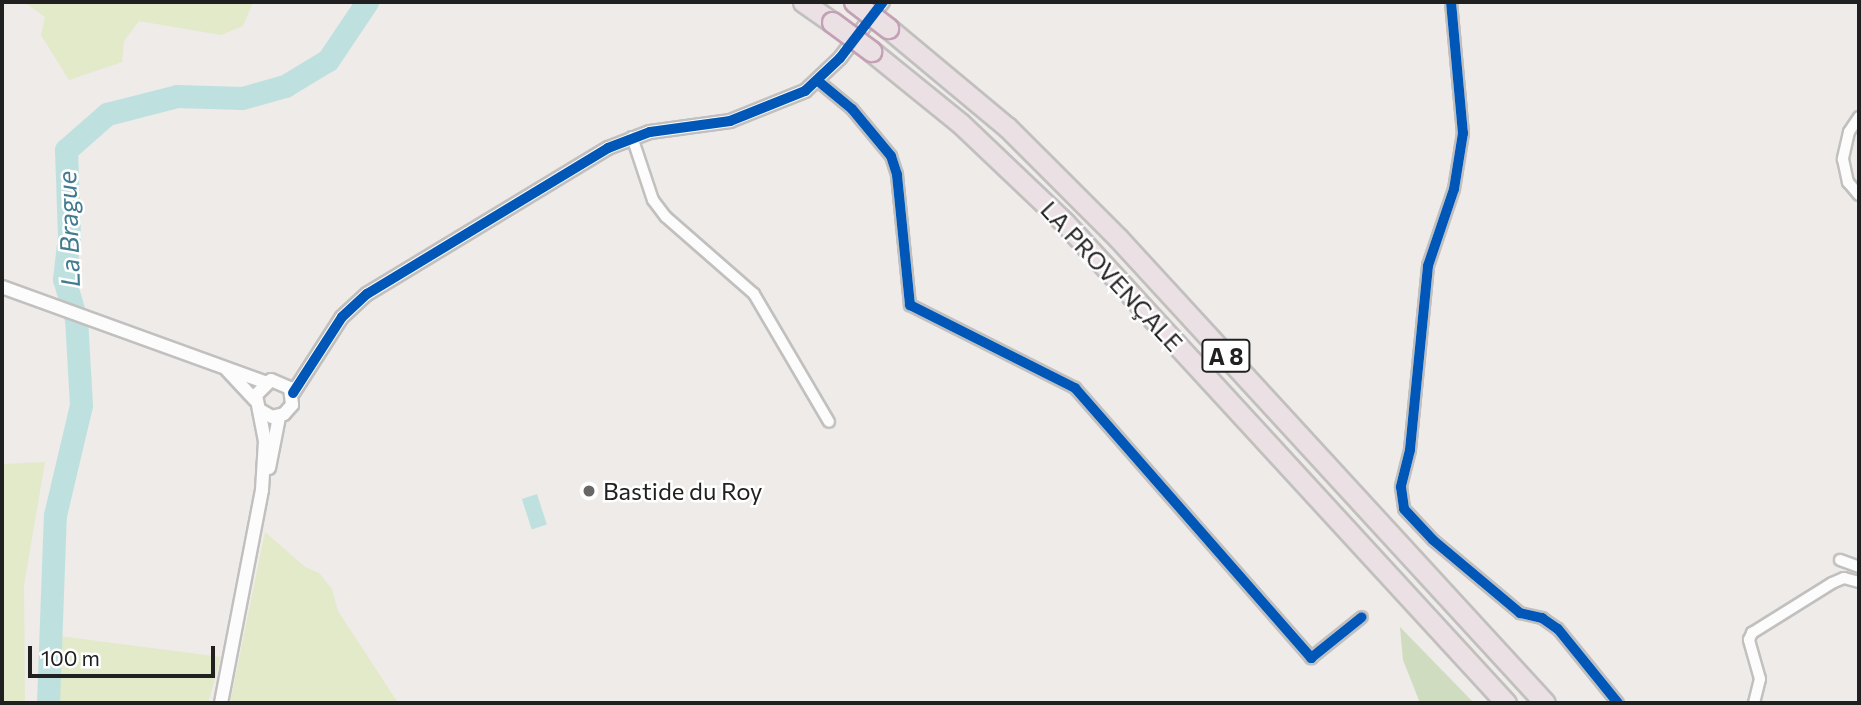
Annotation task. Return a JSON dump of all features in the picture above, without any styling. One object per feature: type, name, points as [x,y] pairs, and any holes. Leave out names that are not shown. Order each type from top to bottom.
[{"type":"highway","name":"LA PROVENÇALE","points":[[803,2],[871,51],[960,123],[1065,223],[1507,703]]},
{"type":"highway","name":"LA PROVENÇALE","points":[[854,2],[1007,127],[1118,238],[1545,703]]},
{"type":"street","points":[[221,703],[262,490],[279,417],[289,410],[293,393],[342,317],[367,294],[571,169],[632,137],[730,121],[788,100],[818,81],[883,2]]},
{"type":"street","points":[[1451,2],[1463,133],[1454,189],[1428,266],[1410,450],[1401,487],[1404,509],[1433,541],[1520,613],[1542,618],[1558,629],[1618,703]]},
{"type":"street","points":[[818,81],[852,110],[891,156],[897,175],[906,296],[917,312],[977,335],[1007,356],[1075,388],[1311,658],[1362,617]]},
{"type":"street","points":[[1859,117],[1849,132],[1843,159],[1848,182],[1859,195]]},
{"type":"street","points":[[632,137],[653,200],[666,217],[754,294],[830,422]]},
{"type":"street","points":[[2,287],[34,302],[265,382],[282,381],[318,353]]},
{"type":"street","points":[[221,366],[258,405],[279,417]]},
{"type":"street","points":[[282,381],[293,393]]},
{"type":"street","points":[[262,490],[265,441],[258,405],[265,382]]},
{"type":"street","points":[[1840,560],[1859,567]]},
{"type":"street","points":[[1754,703],[1760,679],[1749,640],[1752,633],[1832,583],[1844,578],[1859,582]]},
{"type":"green space","points":[[24,2],[253,2],[243,26],[221,35],[139,21],[124,41],[122,62],[69,80],[41,35],[45,17]]},
{"type":"green space","points":[[45,462],[24,585],[25,703],[2,703],[2,464]]},
{"type":"green space","points":[[265,532],[305,567],[319,573],[332,589],[338,611],[398,703],[230,703]]},
{"type":"green space","points":[[1400,627],[1474,703],[1420,703],[1403,660]]},
{"type":"green space","points":[[59,636],[221,657],[208,703],[54,703]]},
{"type":"water","points":[[537,494],[547,524],[532,529],[522,499]]},
{"type":"waterway","name":"La Brague","points":[[48,703],[55,515],[81,405],[76,319],[64,279],[69,236],[66,150],[107,114],[177,96],[242,98],[285,86],[328,60],[367,2]]},
{"type":"cycle path","points":[[293,393],[342,317],[367,294],[608,148],[650,132],[730,121],[805,91],[840,58],[883,2]]},
{"type":"cycle path","points":[[1451,2],[1463,133],[1454,189],[1428,266],[1410,450],[1401,487],[1404,509],[1433,540],[1520,613],[1542,618],[1558,629],[1618,703]]},
{"type":"cycle path","points":[[818,81],[852,109],[891,156],[897,175],[910,305],[1075,388],[1311,658],[1362,617]]},
{"type":"place","name":"Bastide du Roy","points":[[589,491]]}]
